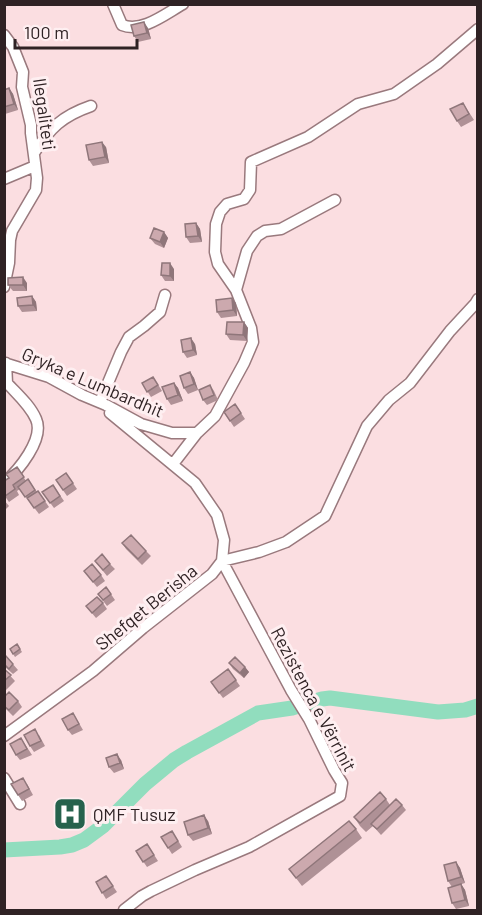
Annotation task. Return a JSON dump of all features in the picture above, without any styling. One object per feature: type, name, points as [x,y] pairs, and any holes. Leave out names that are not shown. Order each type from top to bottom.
[{"type":"street","points":[[113,4],[122,25],[129,28],[155,20],[183,4]]},
{"type":"street","points":[[173,464],[197,433],[215,416],[253,342],[251,328],[236,290],[218,264],[215,252],[216,224],[220,212],[227,204],[244,199],[250,190],[251,162],[308,137],[357,104],[394,94],[437,64],[477,29]]},
{"type":"street","name":"Ilegaliteti","points":[[4,35],[13,47],[22,72],[22,87],[32,125],[37,178],[36,190],[12,231],[4,287]]},
{"type":"street","points":[[34,153],[58,122],[91,106]]},
{"type":"street","points":[[4,179],[35,166]]},
{"type":"street","points":[[236,290],[247,251],[257,236],[265,231],[281,229],[335,200]]},
{"type":"street","points":[[100,402],[129,337],[160,312],[165,295]]},
{"type":"street","points":[[222,561],[259,552],[286,542],[325,516],[367,426],[389,400],[410,382],[477,299]]},
{"type":"street","points":[[4,483],[28,457],[37,437],[38,421],[24,400],[6,383],[5,363]]},
{"type":"street","name":"Gryka e Lumbardhit","points":[[5,363],[49,377],[141,424],[172,433],[197,433]]},
{"type":"street","name":"Shefqet Berisha","points":[[4,736],[93,671],[212,574],[222,561],[224,540],[217,514],[195,483],[110,413],[100,402]]},
{"type":"street","name":"Rezistenca e Vërrinit","points":[[124,910],[151,891],[249,847],[340,796],[342,783],[222,561]]},
{"type":"street","points":[[4,778],[20,804]]},
{"type":"building","points":[[144,22],[147,33],[134,36],[131,25]]},
{"type":"building","points":[[9,88],[14,104],[4,107],[4,90]]},
{"type":"building","points":[[463,103],[469,114],[457,121],[450,109]]},
{"type":"building","points":[[102,142],[105,157],[89,160],[86,145]]},
{"type":"building","points":[[196,223],[198,236],[186,237],[185,224]]},
{"type":"building","points":[[154,228],[164,232],[160,242],[150,238]]},
{"type":"building","points":[[162,263],[170,263],[170,276],[161,275]]},
{"type":"building","points":[[23,277],[23,285],[8,285],[8,278]]},
{"type":"building","points":[[32,296],[33,305],[18,306],[17,298]]},
{"type":"building","points":[[232,298],[233,310],[217,312],[216,300]]},
{"type":"building","points":[[227,322],[244,322],[243,335],[226,334]]},
{"type":"building","points":[[191,338],[193,350],[183,352],[181,340]]},
{"type":"building","points":[[190,372],[194,384],[184,388],[180,376]]},
{"type":"building","points":[[153,377],[158,385],[147,392],[142,383]]},
{"type":"building","points":[[174,383],[178,395],[167,399],[162,387]]},
{"type":"building","points":[[210,385],[214,395],[203,400],[199,390]]},
{"type":"building","points":[[235,404],[241,413],[230,421],[224,412]]},
{"type":"building","points":[[17,467],[24,477],[13,485],[15,489],[5,496],[4,481],[9,478],[6,474]]},
{"type":"building","points":[[66,473],[73,483],[63,490],[56,480]]},
{"type":"building","points":[[28,479],[35,490],[25,497],[18,487]]},
{"type":"building","points":[[53,485],[60,496],[50,503],[42,492]]},
{"type":"building","points":[[38,491],[45,501],[34,508],[27,498]]},
{"type":"building","points":[[131,535],[146,551],[138,559],[122,543]]},
{"type":"building","points":[[102,554],[110,564],[103,570],[95,561]]},
{"type":"building","points":[[92,564],[101,575],[93,582],[84,571]]},
{"type":"building","points":[[106,587],[111,594],[103,600],[98,594]]},
{"type":"building","points":[[97,597],[103,603],[92,613],[86,606]]},
{"type":"building","points":[[17,644],[20,649],[13,654],[10,649]]},
{"type":"building","points":[[5,655],[13,664],[9,669],[4,664]]},
{"type":"building","points":[[235,657],[245,667],[240,673],[229,663]]},
{"type":"building","points":[[4,669],[11,675],[4,681]]},
{"type":"building","points":[[228,669],[236,680],[219,693],[211,682]]},
{"type":"building","points":[[9,692],[18,701],[9,710],[4,706],[4,697]]},
{"type":"building","points":[[73,713],[79,724],[68,730],[62,719]]},
{"type":"building","points":[[35,729],[41,741],[30,746],[24,735]]},
{"type":"building","points":[[21,738],[27,749],[16,755],[10,744]]},
{"type":"building","points":[[117,754],[120,763],[109,767],[106,758]]},
{"type":"building","points":[[23,778],[29,789],[18,795],[11,784]]},
{"type":"building","points":[[380,792],[386,799],[360,823],[354,817]]},
{"type":"building","points":[[396,799],[402,805],[377,829],[371,824]]},
{"type":"building","points":[[204,815],[208,828],[188,835],[184,822]]},
{"type":"building","points":[[349,821],[356,829],[296,878],[289,869]]},
{"type":"building","points":[[172,831],[178,841],[168,848],[161,837]]},
{"type":"building","points":[[147,844],[154,855],[143,862],[136,851]]},
{"type":"building","points":[[456,862],[461,877],[448,881],[444,865]]},
{"type":"building","points":[[106,876],[113,886],[102,893],[96,882]]},
{"type":"building","points":[[461,884],[465,900],[452,903],[448,888]]},
{"type":"waterway","points":[[4,850],[60,847],[84,840],[103,826],[145,784],[174,760],[258,713],[292,708],[330,698],[438,712],[465,710],[478,706]]},
{"type":"place","name":"QMF Tusuz","points":[[70,814]]}]
